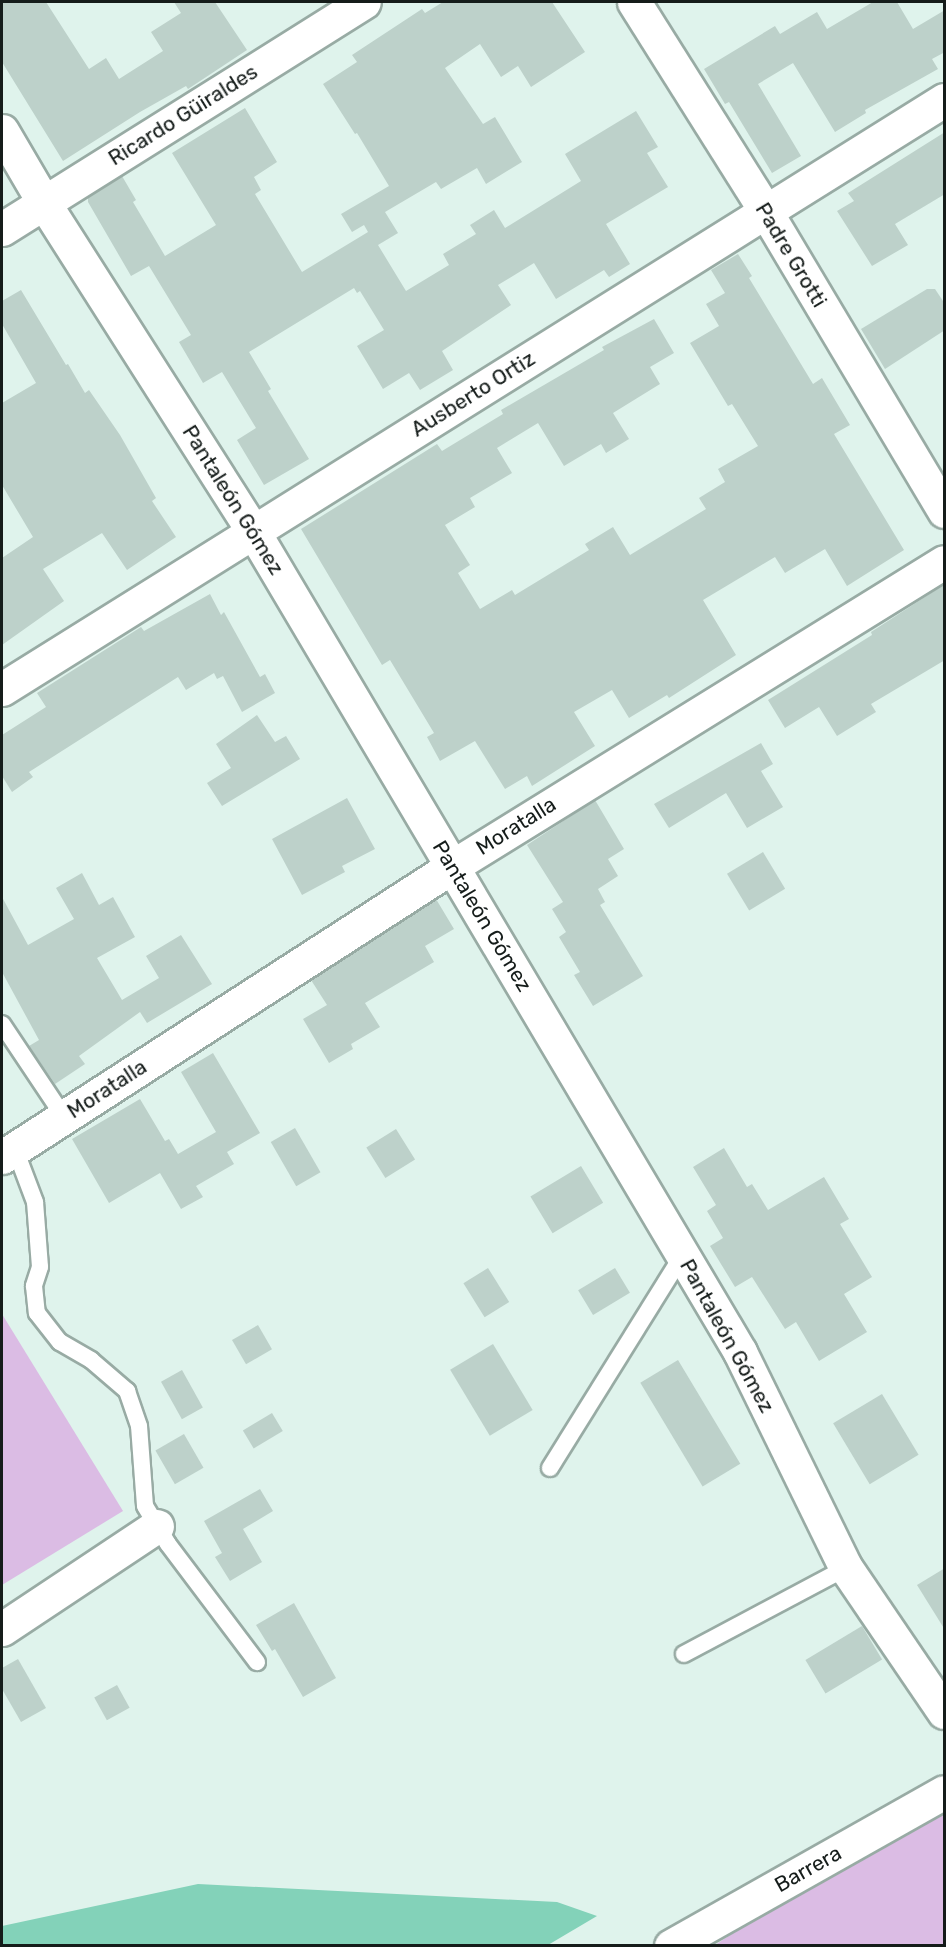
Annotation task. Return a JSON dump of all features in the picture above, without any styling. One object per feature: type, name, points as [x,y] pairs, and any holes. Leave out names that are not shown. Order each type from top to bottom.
[{"type":"street","name":"Ricardo Güiraldes","points":[[2,229],[364,2]]},
{"type":"street","name":"Padre Grotti","points":[[634,2],[766,212],[945,511]]},
{"type":"street","name":"Ausberto Ortiz","points":[[2,688],[945,100]]},
{"type":"street","name":"Pantaleón Gómez","points":[[2,131],[44,203],[254,531],[740,1352],[846,1568],[945,1712]]},
{"type":"street","name":"Moratalla","points":[[8,1153],[453,866],[945,562]]},
{"type":"street","points":[[2,1629],[157,1526]]},
{"type":"street","name":"Barrera","points":[[671,1946],[945,1792]]},
{"type":"lane","points":[[2,1024],[64,1117]]},
{"type":"lane","points":[[8,1153],[36,1202],[40,1267],[34,1286],[37,1313],[60,1342],[91,1360],[127,1391],[139,1426],[145,1506],[157,1526],[257,1662]]},
{"type":"lane","points":[[550,1468],[682,1256]]},
{"type":"lane","points":[[684,1654],[846,1568]]},
{"type":"shaded area","points":[[2,1314],[123,1511],[2,1585]]},
{"type":"shaded area","points":[[944,1795],[944,1945],[715,1945]]},
{"type":"shaded area","points":[[198,1884],[557,1902],[597,1916],[548,1945],[2,1945],[2,1926]]},
{"type":"building","points":[[2,2],[46,2],[89,69],[106,58],[119,79],[163,51],[151,32],[181,13],[174,2],[215,2],[247,50],[188,89],[186,86],[140,112],[63,161],[2,62]]},
{"type":"building","points":[[443,2],[552,2],[585,52],[531,87],[518,66],[501,77],[480,44],[445,68],[483,124],[495,117],[522,162],[486,184],[477,168],[441,189],[436,182],[385,212],[398,233],[378,245],[406,291],[449,265],[443,254],[476,234],[470,225],[494,210],[505,228],[581,181],[565,154],[636,111],[658,147],[647,153],[668,187],[606,224],[630,264],[609,277],[604,270],[556,299],[534,263],[498,285],[511,305],[442,351],[453,370],[420,390],[409,373],[383,389],[357,346],[384,330],[360,291],[357,293],[354,288],[249,352],[271,389],[268,391],[309,459],[264,485],[237,440],[256,428],[222,372],[203,383],[179,342],[191,335],[149,266],[131,276],[88,202],[88,197],[122,176],[136,200],[133,202],[165,256],[216,225],[172,153],[245,108],[277,162],[254,177],[261,190],[255,194],[302,272],[368,232],[364,225],[352,232],[341,214],[389,186],[357,133],[355,134],[323,84],[357,62],[352,55],[422,9],[425,13]]},
{"type":"building","points":[[873,2],[897,2],[913,29],[945,10],[945,52],[932,59],[938,69],[865,110],[866,113],[835,132],[793,63],[758,84],[801,156],[772,173],[729,102],[725,104],[704,69],[775,26],[780,34],[817,12],[827,29]]},
{"type":"building","points":[[945,132],[945,194],[895,224],[908,245],[872,266],[837,211],[854,201],[848,193]]},
{"type":"building","points":[[738,254],[752,276],[749,278],[813,384],[822,378],[850,425],[834,434],[904,550],[847,586],[825,549],[785,573],[775,557],[703,600],[736,655],[669,698],[667,695],[629,718],[612,690],[574,712],[595,746],[532,786],[527,776],[505,789],[475,741],[440,761],[427,737],[434,733],[390,660],[382,665],[301,529],[437,444],[442,451],[503,414],[501,410],[604,350],[602,347],[654,319],[674,353],[650,367],[660,384],[613,413],[629,439],[606,453],[601,444],[564,466],[538,423],[497,448],[512,473],[470,498],[475,507],[445,525],[470,565],[458,573],[480,609],[512,590],[515,595],[589,550],[585,544],[613,527],[630,555],[706,509],[699,498],[725,482],[718,469],[758,446],[732,404],[728,406],[690,343],[719,326],[706,304],[725,293],[711,270]]},
{"type":"building","points":[[927,289],[935,289],[945,304],[945,330],[885,369],[861,329]]},
{"type":"building","points":[[21,290],[85,393],[89,390],[120,435],[156,498],[152,501],[176,537],[127,570],[102,533],[43,569],[64,601],[2,645],[2,558],[33,537],[2,485],[2,403],[36,383],[2,324],[2,301]]},
{"type":"building","points":[[945,584],[945,660],[871,704],[876,712],[837,736],[819,707],[785,728],[768,700],[872,635],[871,632]]},
{"type":"building","points":[[210,594],[221,615],[224,612],[260,677],[265,674],[275,693],[242,712],[223,676],[217,679],[214,673],[186,690],[178,677],[29,772],[33,777],[12,792],[2,776],[2,735],[46,707],[37,693],[141,627],[144,631]]},
{"type":"building","points":[[257,715],[275,742],[286,736],[300,759],[222,806],[207,783],[231,768],[216,744]]},
{"type":"building","points":[[761,743],[773,764],[761,771],[783,807],[747,828],[726,793],[669,828],[654,804]]},
{"type":"building","points":[[347,798],[375,849],[342,866],[345,872],[302,895],[272,839]]},
{"type":"building","points":[[595,800],[624,849],[608,859],[618,876],[598,889],[605,902],[600,905],[643,976],[593,1006],[574,975],[580,972],[559,937],[566,932],[552,909],[563,902],[527,845]]},
{"type":"building","points":[[763,852],[785,889],[749,910],[727,874]]},
{"type":"building","points":[[82,873],[99,905],[113,897],[135,937],[97,958],[122,1000],[159,978],[146,956],[181,935],[212,984],[147,1023],[140,1012],[79,1056],[85,1064],[55,1084],[29,1046],[39,1040],[2,972],[2,897],[28,945],[74,919],[56,888]]},
{"type":"building","points":[[436,899],[454,929],[425,946],[434,962],[365,1003],[380,1027],[351,1044],[353,1049],[329,1063],[303,1019],[327,1005],[311,980]]},
{"type":"building","points":[[213,1053],[260,1133],[227,1152],[234,1164],[196,1186],[203,1197],[181,1209],[160,1173],[109,1203],[72,1139],[140,1099],[165,1141],[169,1139],[178,1154],[216,1132],[181,1072]]},
{"type":"building","points":[[295,1128],[320,1172],[296,1186],[271,1142]]},
{"type":"building","points":[[396,1129],[415,1160],[385,1178],[366,1148]]},
{"type":"building","points":[[724,1148],[747,1187],[752,1184],[768,1210],[824,1177],[849,1219],[840,1224],[872,1277],[844,1294],[867,1332],[819,1361],[796,1322],[785,1329],[752,1277],[735,1287],[710,1246],[723,1238],[707,1211],[716,1205],[693,1167]]},
{"type":"building","points":[[581,1166],[603,1203],[553,1233],[530,1196]]},
{"type":"building","points":[[488,1268],[509,1302],[485,1317],[463,1283]]},
{"type":"building","points":[[615,1268],[630,1293],[593,1315],[578,1290]]},
{"type":"building","points":[[258,1325],[272,1349],[246,1364],[232,1340]]},
{"type":"building","points":[[493,1344],[533,1410],[490,1436],[450,1370]]},
{"type":"building","points":[[678,1360],[740,1464],[703,1486],[640,1383]]},
{"type":"building","points":[[182,1370],[203,1408],[182,1419],[161,1382]]},
{"type":"building","points":[[882,1394],[919,1455],[870,1484],[833,1423]]},
{"type":"building","points":[[272,1413],[283,1431],[254,1449],[243,1431]]},
{"type":"building","points":[[184,1434],[204,1468],[175,1484],[155,1450]]},
{"type":"building","points":[[260,1489],[273,1511],[243,1529],[262,1562],[230,1581],[215,1557],[222,1553],[204,1521]]},
{"type":"building","points":[[945,1568],[945,1630],[917,1585]]},
{"type":"building","points":[[294,1603],[336,1678],[303,1697],[275,1649],[272,1651],[256,1625]]},
{"type":"building","points":[[862,1626],[882,1659],[826,1693],[805,1660]]},
{"type":"building","points":[[18,1659],[46,1708],[21,1722],[2,1689],[2,1668]]},
{"type":"building","points":[[117,1685],[130,1708],[107,1720],[94,1698]]}]
